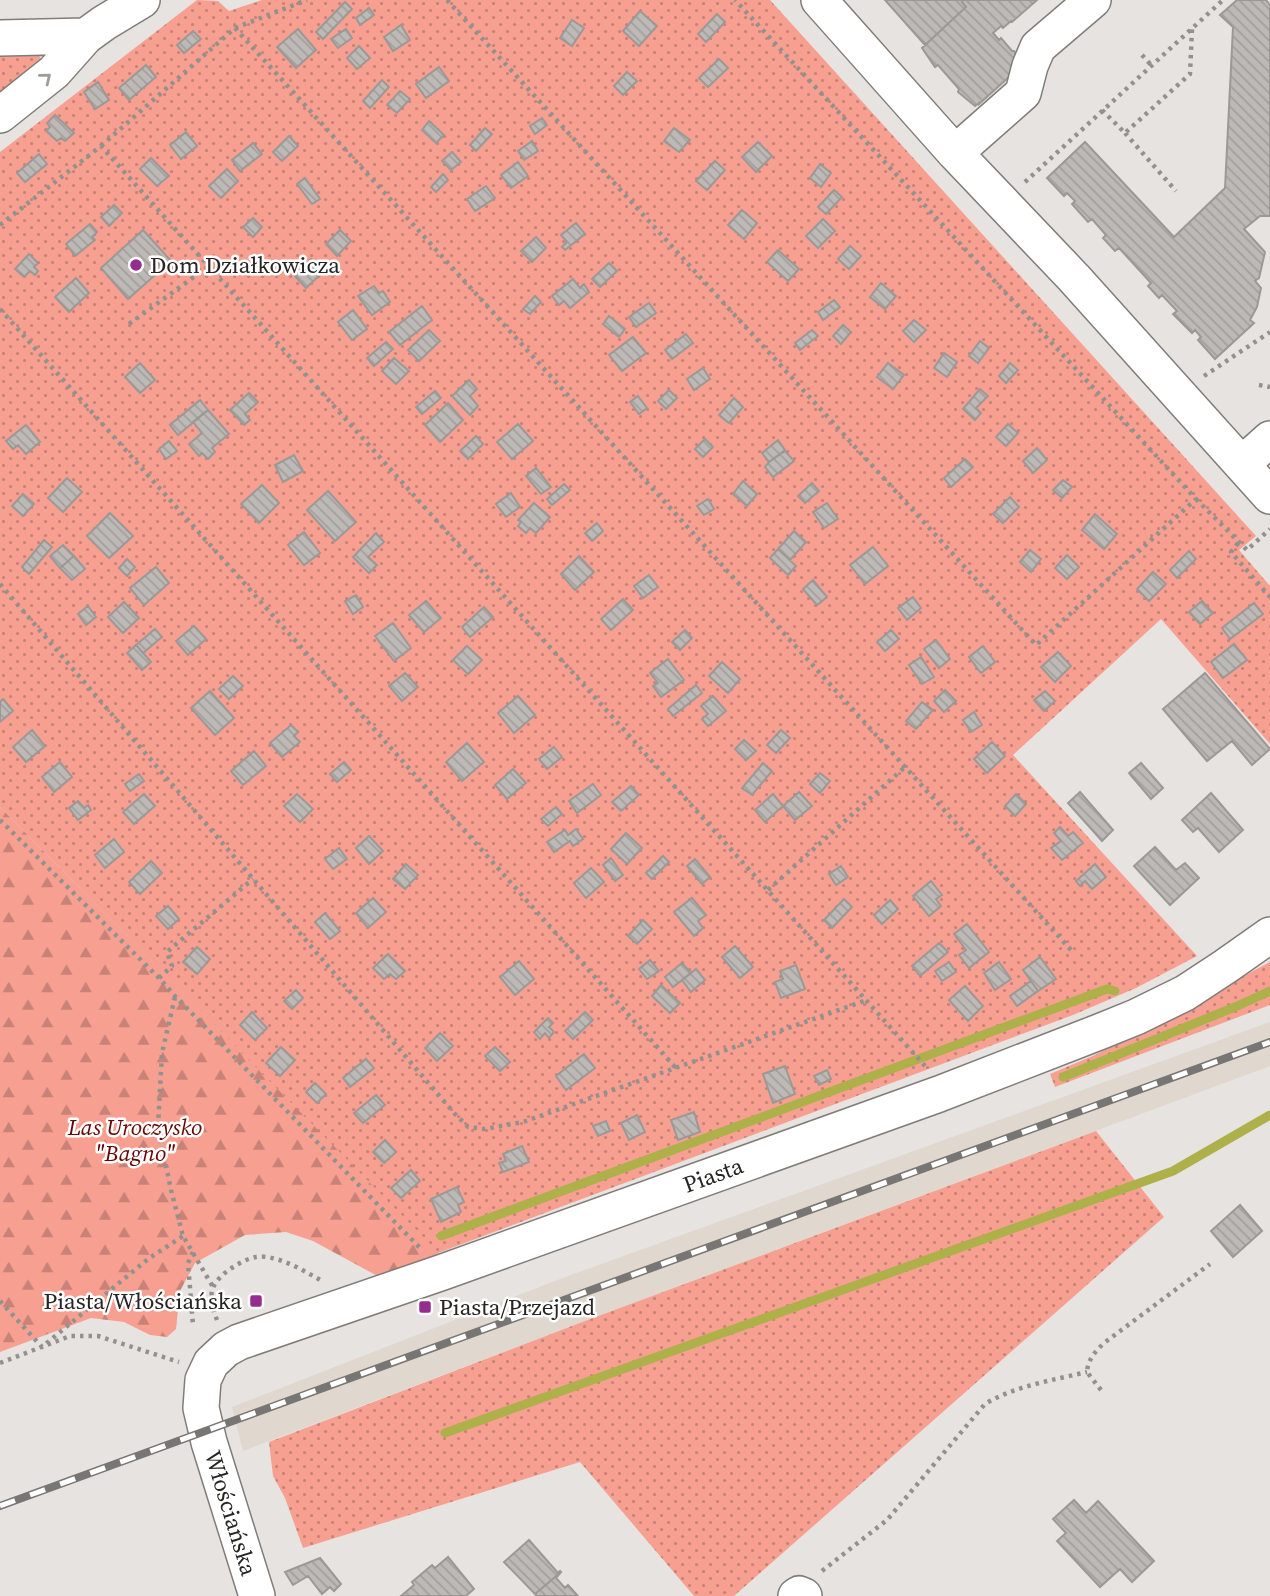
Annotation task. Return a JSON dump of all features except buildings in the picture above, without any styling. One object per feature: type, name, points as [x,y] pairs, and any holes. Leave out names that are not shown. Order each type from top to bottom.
[{"type":"street","points":[[0,38],[92,20],[142,0]]},
{"type":"street","points":[[955,153],[1023,93],[1038,47],[1093,0]]},
{"type":"street","points":[[833,5],[955,153],[1074,278],[1270,496]]},
{"type":"street","points":[[0,114],[54,72],[92,20]]},
{"type":"street","points":[[1242,464],[1270,439]]},
{"type":"street","name":"Piasta","points":[[216,1361],[239,1342],[443,1272],[939,1094],[1136,1017],[1185,993],[1270,935]]},
{"type":"street","name":"Włościańska","points":[[216,1361],[201,1395],[201,1408],[257,1596]]},
{"type":"path","points":[[0,225],[101,146],[235,29],[307,0]]},
{"type":"path","points":[[447,0],[1036,645],[1196,499]]},
{"type":"path","points":[[735,0],[1241,545],[1247,550],[1270,529]]},
{"type":"path","points":[[1002,203],[1223,0]]},
{"type":"path","points":[[1125,133],[1190,74],[1192,28]]},
{"type":"path","points":[[235,29],[1071,950]]},
{"type":"path","points":[[1142,55],[1151,65]]},
{"type":"path","points":[[1102,110],[1176,191]]},
{"type":"path","points":[[101,146],[928,1069],[939,1094]]},
{"type":"path","points":[[129,324],[209,266]]},
{"type":"path","points":[[0,309],[675,1067]]},
{"type":"path","points":[[1203,377],[1270,332]]},
{"type":"path","points":[[1259,385],[1270,387]]},
{"type":"path","points":[[1241,545],[1231,552],[1270,597]]},
{"type":"path","points":[[0,584],[468,1127],[485,1129],[523,1122],[867,1000]]},
{"type":"path","points":[[768,890],[905,767]]},
{"type":"path","points":[[0,820],[159,978],[443,1272]]},
{"type":"path","points":[[159,978],[173,965],[167,952],[253,879]]},
{"type":"path","points":[[175,996],[162,1053],[158,1126],[183,1236],[213,1287]]},
{"type":"path","points":[[42,1347],[148,1259],[183,1236]]},
{"type":"path","points":[[193,1252],[188,1263],[193,1325]]},
{"type":"path","points":[[0,1363],[71,1336],[97,1336],[167,1357],[216,1361],[211,1304],[213,1287],[237,1264],[256,1256],[289,1263],[360,1300]]},
{"type":"path","points":[[1101,1390],[1087,1371],[1093,1355],[1104,1343],[1210,1264]]},
{"type":"path","points":[[0,1301],[42,1347]]},
{"type":"path","points":[[800,1595],[824,1569],[887,1520],[985,1404],[1012,1391],[1087,1371]]},
{"type":"shaded area","points":[[1270,1022],[1270,1066],[243,1451],[232,1407],[560,1279]]},
{"type":"green space","points":[[197,0],[218,1],[229,11],[262,0],[770,0],[1256,536],[1239,550],[1270,586],[1270,744],[1161,619],[1013,755],[1197,956],[1136,988],[1073,1015],[438,1253],[0,807],[0,152]]},
{"type":"green space","points":[[0,56],[39,56],[42,60],[5,91],[0,92]]},
{"type":"green space","name":"Las Uroczysko \"Bagno\"","points":[[0,807],[439,1253],[383,1279],[313,1241],[286,1232],[245,1235],[195,1263],[180,1291],[176,1329],[167,1337],[150,1335],[124,1322],[91,1318],[0,1352]]},
{"type":"green space","points":[[1270,962],[1270,1005],[1055,1087],[1050,1074],[1095,1055]]},
{"type":"green space","points":[[1096,1131],[1164,1217],[734,1596],[694,1596],[580,1462],[303,1548],[285,1498],[273,1476],[269,1442]]},
{"type":"waterway","points":[[441,1236],[1107,989],[1115,991]]},
{"type":"waterway","points":[[1063,1077],[1270,991]]},
{"type":"waterway","points":[[445,1433],[1173,1171],[1270,1115]]},
{"type":"railway","points":[[0,1506],[1270,1042]]},
{"type":"place","name":"Dom Działkowicza","points":[[136,265]]},
{"type":"place","name":"Piasta/Włościańska","points":[[256,1301]]},
{"type":"place","name":"Piasta/Przejazd","points":[[425,1307]]}]
